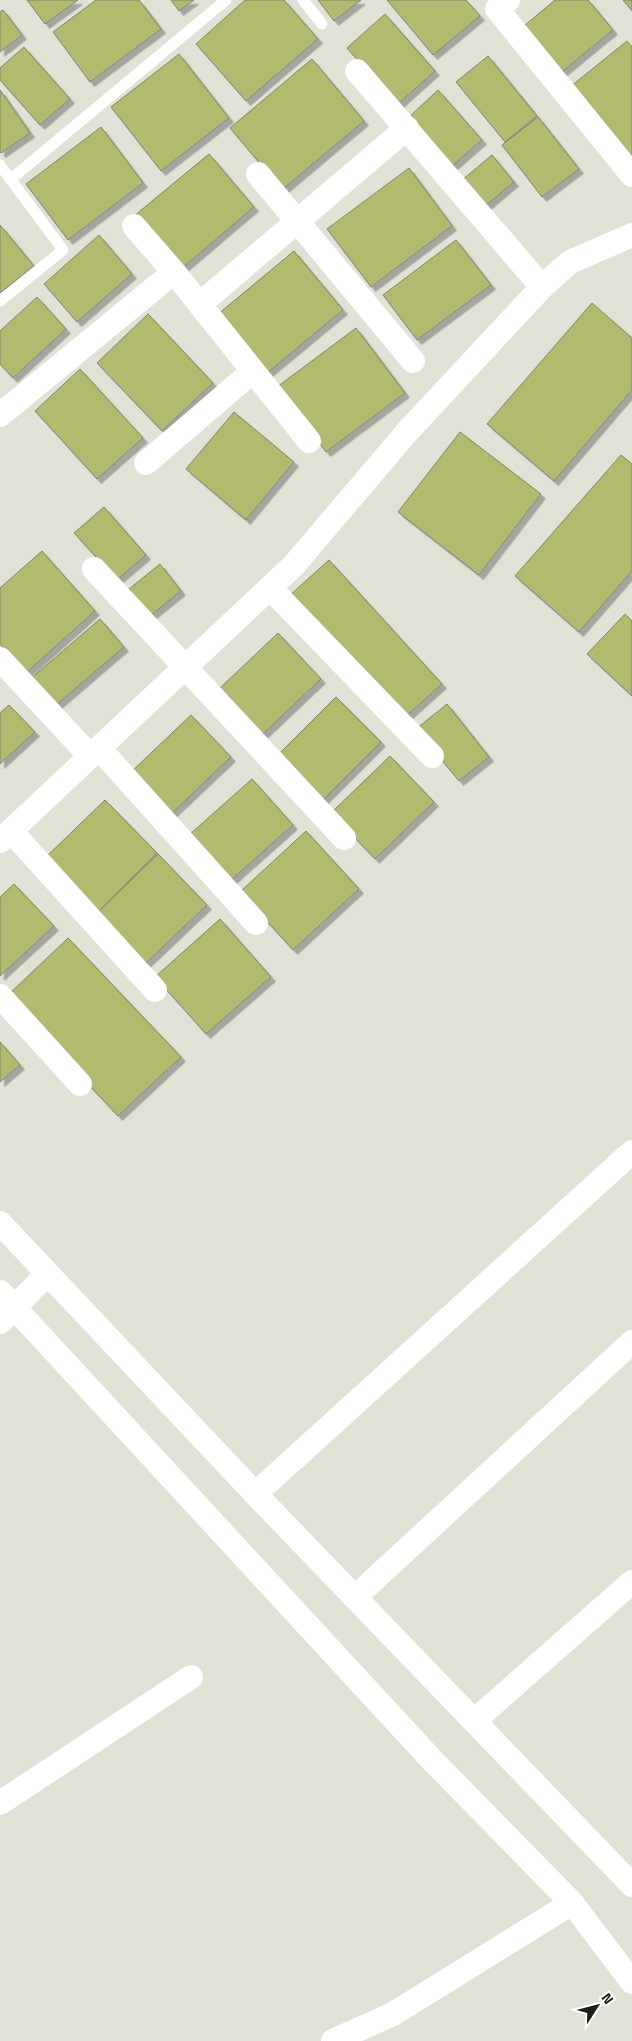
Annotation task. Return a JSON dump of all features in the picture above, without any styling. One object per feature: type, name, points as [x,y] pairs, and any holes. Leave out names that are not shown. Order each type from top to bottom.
[{"type":"street","points":[[508,0],[497,9],[632,175]]},
{"type":"street","points":[[357,71],[408,128],[542,287]]},
{"type":"street","points":[[200,304],[408,128]]},
{"type":"street","points":[[258,174],[413,361]]},
{"type":"street","points":[[134,226],[174,272],[309,441]]},
{"type":"street","points":[[155,990],[5,836],[294,565],[407,432],[542,287],[570,262],[632,236]]},
{"type":"street","points":[[0,415],[174,272]]},
{"type":"street","points":[[146,463],[253,371]]},
{"type":"street","points":[[94,570],[344,838]]},
{"type":"street","points":[[270,588],[432,756]]},
{"type":"street","points":[[0,659],[95,752],[256,923]]},
{"type":"street","points":[[0,996],[80,1084]]},
{"type":"street","points":[[255,1494],[632,1152]]},
{"type":"street","points":[[0,1223],[255,1494],[632,1885]]},
{"type":"street","points":[[48,1274],[5,1307],[431,1759],[572,1903],[632,1982]]},
{"type":"street","points":[[355,1598],[632,1342]]},
{"type":"street","points":[[474,1721],[632,1582]]},
{"type":"street","points":[[0,1803],[191,1677]]},
{"type":"street","points":[[333,2041],[393,2014],[572,1903]]},
{"type":"lane","points":[[10,180],[226,0]]},
{"type":"lane","points":[[303,0],[322,24]]},
{"type":"lane","points":[[0,165],[63,250],[0,301]]},
{"type":"building","points":[[27,0],[78,0],[45,24]]},
{"type":"building","points":[[96,0],[139,0],[161,29],[90,82],[53,32]]},
{"type":"building","points":[[171,0],[194,0],[179,11]]},
{"type":"building","points":[[245,0],[284,0],[318,39],[246,101],[196,44]]},
{"type":"building","points":[[318,0],[361,0],[334,21]]},
{"type":"building","points":[[387,0],[466,0],[480,16],[433,55]]},
{"type":"building","points":[[555,0],[588,0],[613,30],[557,76],[518,31]]},
{"type":"building","points":[[623,0],[632,0],[632,11]]},
{"type":"building","points":[[3,10],[22,35],[0,52],[0,12]]},
{"type":"building","points":[[385,14],[435,71],[397,105],[347,48]]},
{"type":"building","points":[[627,41],[632,47],[632,164],[570,87]]},
{"type":"building","points":[[24,47],[70,99],[40,125],[0,80],[0,68]]},
{"type":"building","points":[[179,54],[229,118],[161,171],[111,107]]},
{"type":"building","points":[[488,56],[537,116],[505,142],[456,82]]},
{"type":"building","points":[[312,59],[364,121],[282,190],[230,128]]},
{"type":"building","points":[[0,90],[30,133],[1,153],[0,152]]},
{"type":"building","points":[[438,90],[482,140],[451,167],[408,118]]},
{"type":"building","points":[[538,117],[579,169],[542,197],[502,145]]},
{"type":"building","points":[[101,127],[143,183],[68,240],[26,184]]},
{"type":"building","points":[[209,154],[254,207],[180,270],[134,216]]},
{"type":"building","points":[[492,155],[514,182],[483,208],[461,181]]},
{"type":"building","points":[[409,168],[452,226],[371,287],[327,229]]},
{"type":"building","points":[[0,225],[34,266],[0,293]]},
{"type":"building","points":[[99,235],[132,274],[77,322],[44,284]]},
{"type":"building","points":[[456,240],[491,285],[417,340],[383,295]]},
{"type":"building","points":[[294,251],[343,310],[266,374],[217,315]]},
{"type":"building","points":[[37,297],[66,329],[13,378],[0,364],[0,331]]},
{"type":"building","points":[[592,303],[632,338],[632,390],[554,481],[487,424]]},
{"type":"building","points":[[148,314],[213,383],[162,431],[97,363]]},
{"type":"building","points":[[356,328],[405,393],[326,452],[277,387]]},
{"type":"building","points":[[80,369],[143,438],[97,479],[35,411]]},
{"type":"building","points":[[234,412],[294,462],[246,520],[186,469]]},
{"type":"building","points":[[460,432],[541,494],[479,575],[398,512]]},
{"type":"building","points":[[621,455],[632,464],[632,571],[579,632],[515,576]]},
{"type":"building","points":[[104,507],[146,555],[117,580],[74,533]]},
{"type":"building","points":[[42,551],[95,611],[26,673],[0,644],[0,588]]},
{"type":"building","points":[[329,560],[442,684],[402,720],[289,596]]},
{"type":"building","points":[[160,564],[181,591],[150,616],[129,589]]},
{"type":"building","points":[[625,614],[632,621],[632,696],[587,654]]},
{"type":"building","points":[[100,619],[124,647],[54,707],[29,680]]},
{"type":"building","points":[[278,633],[321,679],[262,735],[219,689]]},
{"type":"building","points":[[336,697],[381,742],[322,801],[277,756]]},
{"type":"building","points":[[447,704],[489,757],[459,781],[416,729]]},
{"type":"building","points":[[9,705],[35,732],[0,764],[0,713]]},
{"type":"building","points":[[191,715],[231,757],[170,815],[130,773]]},
{"type":"building","points":[[390,756],[434,802],[375,859],[331,813]]},
{"type":"building","points":[[252,779],[293,825],[229,882],[188,836]]},
{"type":"building","points":[[105,800],[157,853],[98,912],[45,858]]},
{"type":"building","points":[[306,831],[359,889],[293,950],[240,892]]},
{"type":"building","points":[[158,854],[207,905],[146,963],[98,912]]},
{"type":"building","points":[[14,884],[54,926],[0,976],[0,897]]},
{"type":"building","points":[[220,919],[271,977],[206,1034],[155,977]]},
{"type":"building","points":[[68,938],[181,1057],[118,1116],[6,997]]},
{"type":"building","points":[[0,1042],[20,1065],[0,1082]]}]
